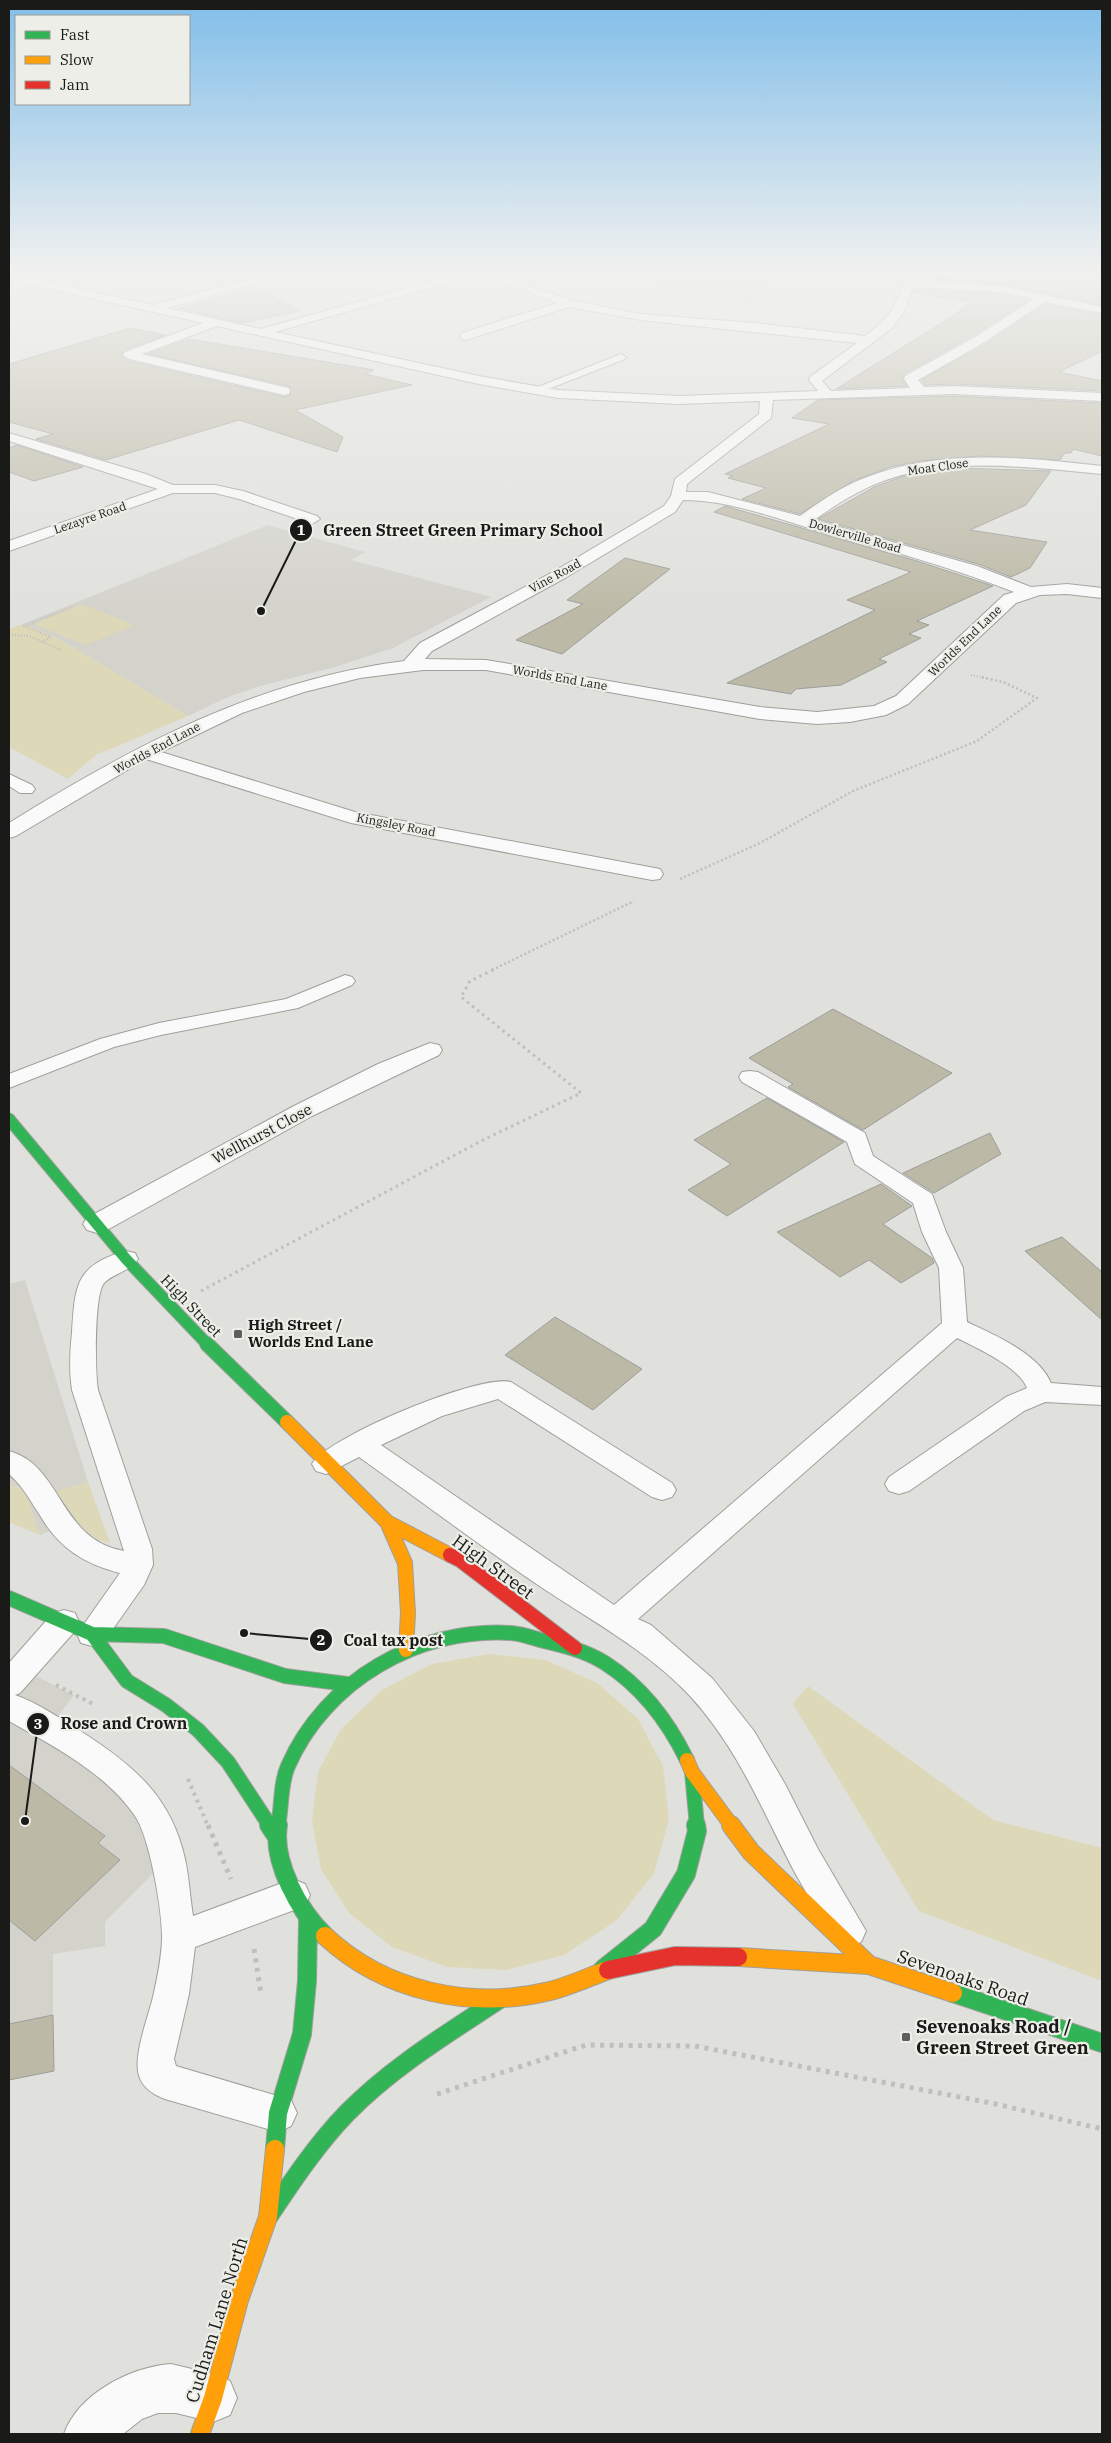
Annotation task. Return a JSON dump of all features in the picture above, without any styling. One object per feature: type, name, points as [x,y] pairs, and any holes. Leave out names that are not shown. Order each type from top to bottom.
[{"type":"main road","name":"High Street","points":[[9,1119],[126,1258],[171,1308],[326,1464],[387,1522],[460,1560],[575,1648]]},
{"type":"main road","name":"High Street","points":[[387,1522],[405,1563],[408,1613],[406,1650]]},
{"type":"main road","points":[[9,1598],[92,1634],[164,1636],[285,1676],[348,1684]]},
{"type":"main road","points":[[509,1633],[575,1648],[610,1666],[650,1700],[680,1743],[692,1772],[751,1852],[869,1965],[748,1957],[675,1956],[600,1972],[551,1991],[500,1999],[451,1998],[387,1979],[339,1949],[301,1907],[285,1874],[277,1836],[287,1766],[314,1717],[348,1684],[384,1660],[406,1650],[458,1636],[509,1633]]},
{"type":"main road","points":[[92,1634],[127,1681],[166,1705],[198,1730],[222,1755],[277,1836]]},
{"type":"main road","points":[[600,1972],[653,1929],[686,1874],[697,1830],[692,1772]]},
{"type":"main road","points":[[268,2217],[278,2113],[302,2034],[307,1981],[301,1907]]},
{"type":"main road","name":"Sevenoaks Road","points":[[869,1965],[1102,2044]]},
{"type":"main road","points":[[268,2217],[321,2142],[360,2100],[391,2073],[500,1999]]},
{"type":"main road","name":"Cudham Lane North","points":[[207,2416],[239,2300],[268,2217]]},
{"type":"street","points":[[271,388],[284,391]]},
{"type":"street","points":[[520,388],[534,391],[656,400],[767,398],[919,390],[1018,391],[1102,397]]},
{"type":"street","points":[[822,388],[827,394]]},
{"type":"street","name":"Vine Road","points":[[412,663],[426,647],[559,574],[670,509],[678,496],[680,482],[766,415],[767,398]]},
{"type":"street","points":[[9,437],[141,477],[171,489],[216,488],[243,495],[312,519]]},
{"type":"street","name":"Moat Close","points":[[802,521],[865,483],[879,477],[925,467],[987,462],[1102,470]]},
{"type":"street","name":"Lezayre Road","points":[[9,546],[171,489]]},
{"type":"street","name":"Dowlerville Road","points":[[678,496],[708,496],[802,521],[972,569],[1028,592]]},
{"type":"street","points":[[293,525],[329,513]]},
{"type":"street","name":"Worlds End Lane","points":[[9,832],[145,752],[202,724],[273,696],[348,675],[412,663],[452,662],[486,665],[725,708],[816,718],[858,715],[891,707],[902,700],[939,668],[1001,606],[1028,592],[1055,589],[1102,593]]},
{"type":"street","name":"Kingsley Road","points":[[145,752],[351,817],[652,874]]},
{"type":"street","name":"Wellhurst Close","points":[[97,1224],[379,1072],[430,1050]]},
{"type":"street","points":[[88,2434],[118,2406],[144,2392],[171,2388],[207,2416]]},
{"type":"lane","points":[[534,391],[542,388]]},
{"type":"lane","points":[[9,779],[26,788]]},
{"type":"lane","points":[[9,1082],[107,1043],[177,1026],[291,1004],[346,981]]},
{"type":"lane","points":[[750,1076],[857,1138],[863,1159],[924,1199],[934,1232],[951,1268],[955,1326]]},
{"type":"lane","points":[[92,1634],[134,1577],[139,1564],[138,1549],[85,1390],[82,1370],[87,1291],[92,1280],[103,1270],[126,1258]]},
{"type":"lane","points":[[955,1326],[995,1346],[1035,1375],[1042,1392]]},
{"type":"lane","points":[[615,1621],[955,1326]]},
{"type":"lane","points":[[326,1464],[430,1408],[476,1394],[502,1389],[662,1490]]},
{"type":"lane","points":[[899,1484],[1015,1404],[1042,1392],[1102,1396]]},
{"type":"lane","points":[[360,1444],[615,1621],[640,1634],[701,1688],[743,1741],[774,1794],[806,1860],[869,1965]]},
{"type":"lane","points":[[10,1463],[34,1480],[60,1526],[74,1541],[102,1558],[116,1562],[139,1564]]},
{"type":"lane","points":[[9,1684],[64,1622]]},
{"type":"lane","points":[[9,1706],[49,1728],[105,1764],[127,1783],[147,1806],[168,1858],[179,1937],[171,1994],[156,2059],[156,2072],[165,2081],[278,2113]]},
{"type":"lane","points":[[179,1937],[301,1907]]},
{"type":"path","points":[[42,642],[51,637],[24,626],[72,607]]},
{"type":"path","points":[[9,635],[29,636],[61,650]]},
{"type":"path","points":[[672,883],[760,843],[853,791],[977,741],[1037,698],[1003,682],[939,668]]},
{"type":"path","points":[[171,1308],[481,1141],[582,1093],[461,997],[470,981],[637,900]]},
{"type":"path","points":[[427,2097],[586,2045],[695,2046],[996,2104],[1102,2129]]},
{"type":"shaded area","points":[[268,525],[365,552],[351,560],[491,597],[393,648],[335,667],[260,686],[228,697],[188,716],[59,639],[23,624]]},
{"type":"shaded area","points":[[82,604],[135,625],[86,645],[33,624]]},
{"type":"shaded area","points":[[23,624],[59,639],[188,716],[96,755],[68,779],[9,747],[9,629]]},
{"type":"shaded area","points":[[25,1280],[88,1482],[56,1492],[77,1520],[40,1535],[25,1491],[17,1486],[9,1486],[9,1284]]},
{"type":"shaded area","points":[[88,1482],[110,1543],[93,1536],[85,1530],[56,1491]]},
{"type":"shaded area","points":[[13,1485],[25,1491],[40,1535],[9,1522],[9,1486]]},
{"type":"shaded area","points":[[489,1654],[545,1660],[597,1683],[638,1719],[663,1766],[669,1819],[654,1873],[617,1920],[564,1955],[506,1970],[447,1967],[392,1947],[349,1913],[321,1869],[312,1821],[318,1772],[341,1729],[382,1690],[432,1664]]},
{"type":"shaded area","points":[[9,1663],[74,1695],[49,1728],[105,1764],[168,1858],[105,1922],[105,1946],[53,1954],[53,2015],[9,2024]]},
{"type":"shaded area","points":[[808,1686],[993,1820],[1102,1848],[1102,1981],[919,1911],[793,1704]]},
{"type":"building","points":[[9,388],[245,388],[284,397],[291,395],[289,388],[398,388],[295,410],[343,437],[337,452],[239,420],[106,460],[36,439],[53,434],[9,422]]},
{"type":"building","points":[[1039,388],[1102,388],[1102,391]]},
{"type":"building","points":[[954,396],[1102,403],[1102,456],[1073,449],[1071,453],[1065,453],[1060,460],[980,456],[920,461],[890,467],[853,481],[800,514],[742,499],[766,488],[728,478],[733,476],[725,474],[829,424],[792,418],[818,400]]},
{"type":"building","points":[[17,445],[83,467],[34,481],[9,472],[9,448]]},
{"type":"building","points":[[957,468],[1051,471],[1026,505],[970,530],[1047,542],[1030,568],[1011,577],[978,564],[818,519],[874,487],[901,477]]},
{"type":"building","points":[[725,506],[917,561],[993,586],[917,621],[929,625],[909,634],[921,638],[879,659],[887,662],[841,685],[796,689],[791,694],[727,683],[875,610],[847,600],[911,572],[714,512]]},
{"type":"building","points":[[625,558],[670,569],[562,654],[516,640],[583,604],[567,600]]},
{"type":"building","points":[[833,1009],[952,1073],[863,1130],[788,1087],[793,1084],[749,1058]]},
{"type":"building","points":[[767,1098],[844,1142],[727,1216],[688,1190],[731,1164],[694,1140]]},
{"type":"building","points":[[990,1133],[1001,1154],[934,1193],[903,1173]]},
{"type":"building","points":[[881,1184],[912,1206],[883,1224],[932,1258],[934,1263],[901,1283],[869,1260],[840,1277],[777,1232]]},
{"type":"building","points":[[1062,1237],[1102,1272],[1102,1320],[1025,1251]]},
{"type":"building","points":[[555,1317],[642,1369],[593,1410],[505,1355]]},
{"type":"building","points":[[9,1765],[105,1836],[98,1843],[120,1860],[35,1941],[9,1920]]},
{"type":"building","points":[[53,2015],[54,2071],[9,2080],[9,2024]]},
{"type":"traffic: fast","points":[[9,1119],[126,1259],[171,1308],[287,1422]]},
{"type":"traffic: fast","points":[[9,1598],[92,1634],[164,1636],[285,1676],[347,1684]]},
{"type":"traffic: fast","points":[[92,1634],[127,1681],[166,1705],[198,1730],[228,1762],[277,1837]]},
{"type":"traffic: fast","points":[[325,1936],[302,1910],[292,1891],[277,1839],[285,1775],[304,1734],[325,1707],[349,1684],[377,1665],[407,1651],[440,1640],[474,1634],[517,1634],[571,1648],[604,1662],[634,1686],[664,1720],[687,1760]]},
{"type":"traffic: fast","points":[[603,1969],[653,1929],[686,1874],[697,1831],[692,1772]]},
{"type":"traffic: fast","points":[[275,2149],[278,2113],[302,2034],[307,1981],[308,1920]]},
{"type":"traffic: fast","points":[[953,1993],[1102,2043]]},
{"type":"traffic: fast","points":[[269,2216],[315,2150],[364,2096],[420,2052],[500,1999]]},
{"type":"traffic: slow","points":[[287,1422],[387,1522],[450,1555]]},
{"type":"traffic: slow","points":[[387,1522],[405,1563],[408,1613],[406,1650]]},
{"type":"traffic: slow","points":[[687,1760],[692,1772],[751,1852],[869,1965]]},
{"type":"traffic: slow","points":[[325,1936],[339,1949],[387,1979],[451,1997],[500,1999],[551,1991],[608,1970]]},
{"type":"traffic: slow","points":[[738,1957],[869,1965],[953,1993]]},
{"type":"traffic: slow","points":[[200,2434],[213,2398],[239,2300],[268,2217],[275,2149]]},
{"type":"traffic: jam","points":[[450,1555],[460,1560],[575,1648]]},
{"type":"traffic: jam","points":[[608,1970],[675,1956],[738,1957]]},
{"type":"place","name":"Green Street Green Primary School","points":[[261,611]]},
{"type":"place","name":"High Street / Worlds End Lane","points":[[238,1334]]},
{"type":"place","name":"Coal tax post","points":[[244,1633]]},
{"type":"place","name":"Rose and Crown","points":[[25,1821]]},
{"type":"place","name":"Sevenoaks Road / Green Street Green","points":[[906,2037]]}]
